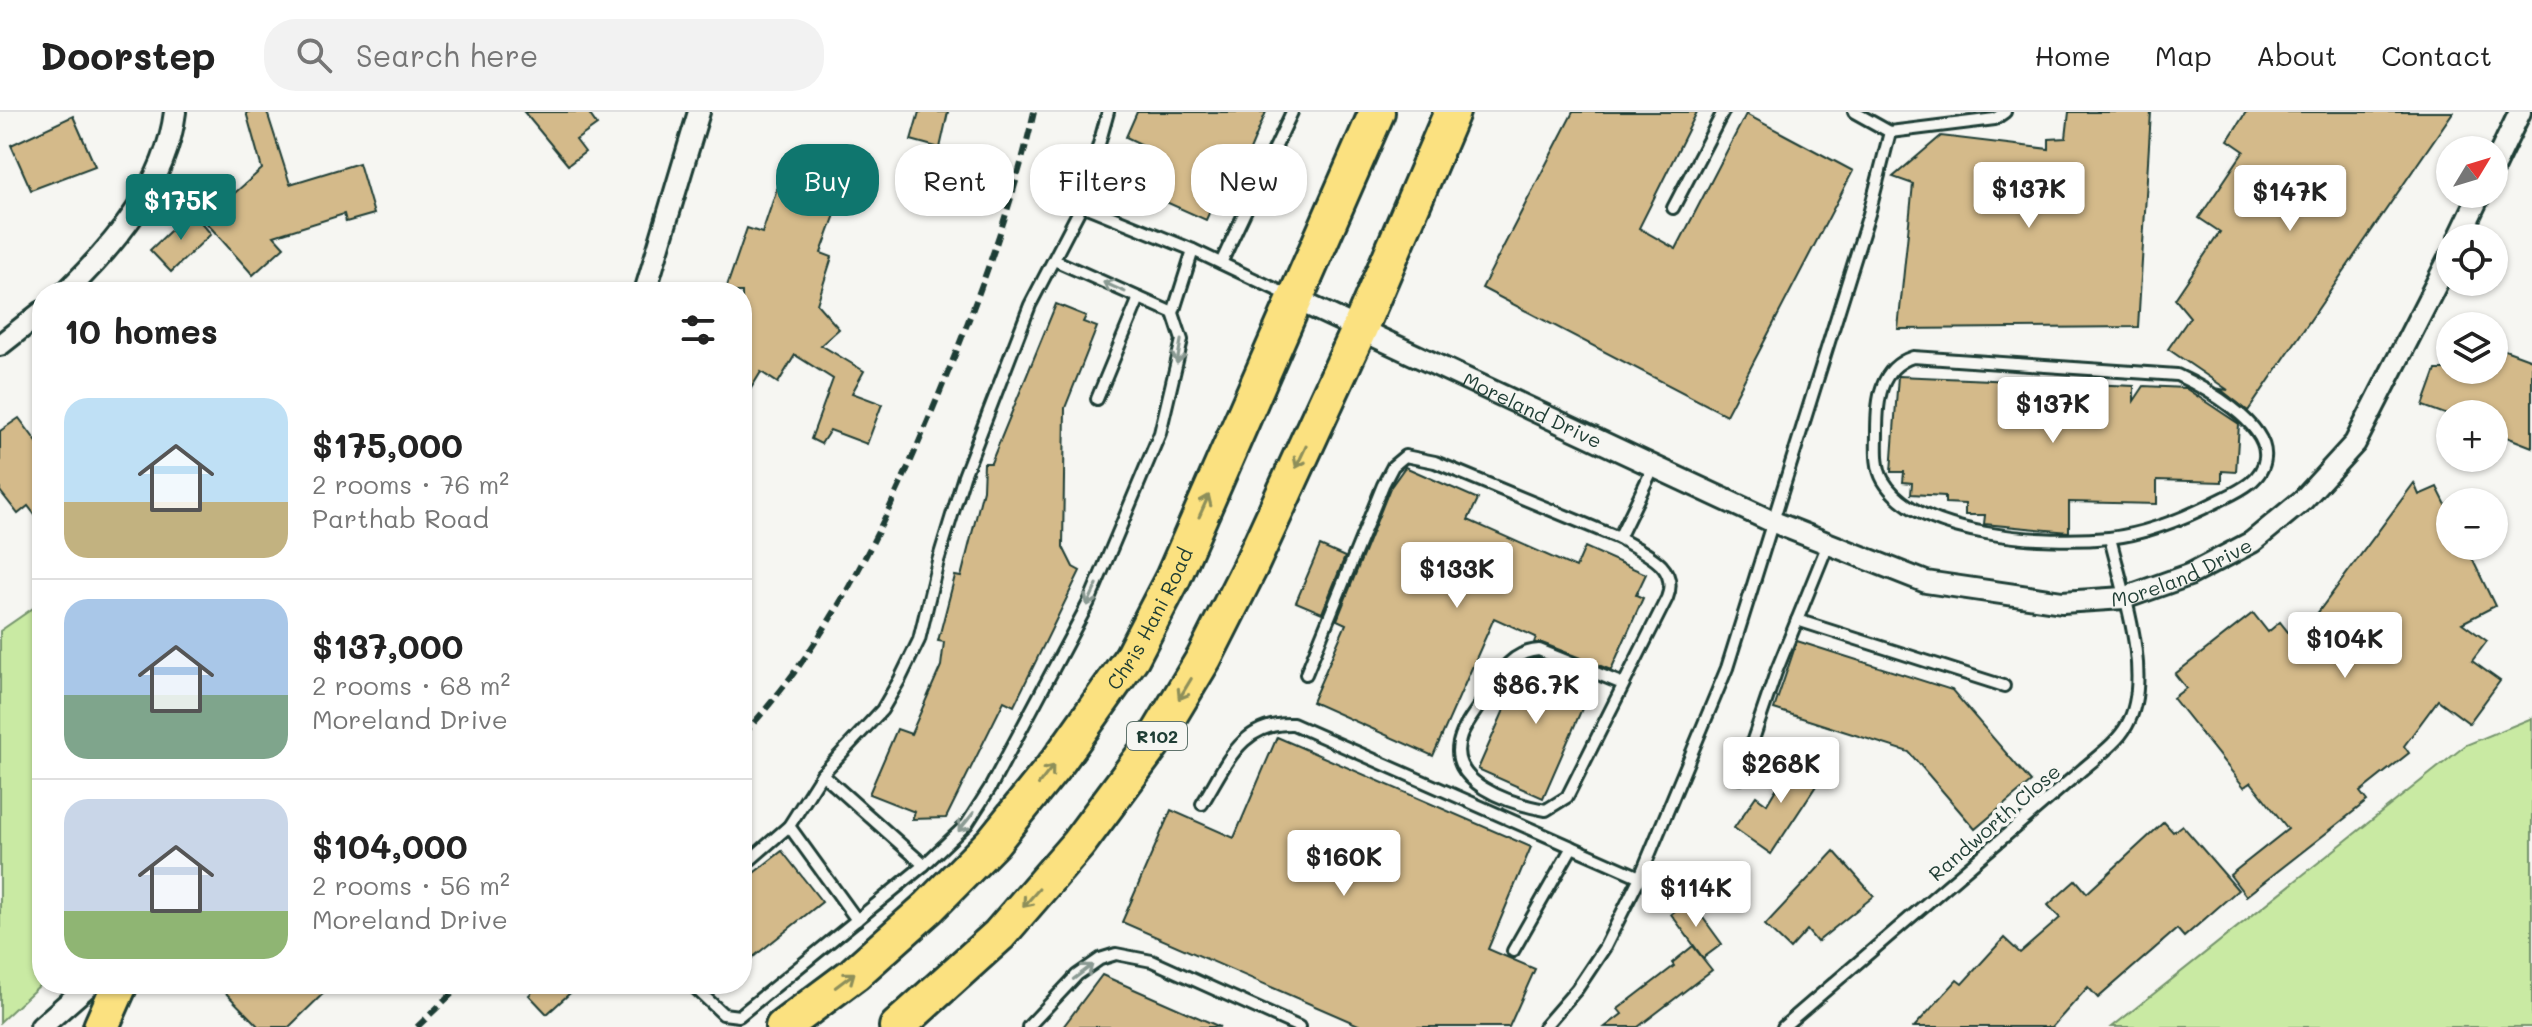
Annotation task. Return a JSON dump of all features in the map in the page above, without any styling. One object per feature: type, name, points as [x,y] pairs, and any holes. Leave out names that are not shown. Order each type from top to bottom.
[{"type":"main road","name":"Chris Hani Road","points":[[783,1027],[876,955],[993,842],[1059,760],[1132,657],[1173,578],[1377,112]]},
{"type":"main road","name":"R102","points":[[897,1027],[999,935],[1078,844],[1153,743],[1204,658],[1251,565],[1359,330],[1452,112]]},
{"type":"main road","points":[[101,1027],[116,994]]},
{"type":"street","points":[[76,282],[99,260],[138,208],[161,165],[175,112]]},
{"type":"street","points":[[648,282],[699,112]]},
{"type":"street","points":[[2508,137],[2520,112]]},
{"type":"street","name":"Moreland Drive","points":[[1295,299],[1653,468],[1828,544],[1926,582],[2062,602],[2124,598],[2189,575],[2239,549],[2303,500],[2355,443],[2436,284]]},
{"type":"street","points":[[0,345],[32,320]]},
{"type":"street","points":[[41,1027],[79,994]]},
{"type":"lane","points":[[1099,144],[1108,112]]},
{"type":"lane","points":[[1221,263],[1292,112]]},
{"type":"lane","points":[[1673,208],[1723,112]]},
{"type":"lane","points":[[1854,112],[1890,132],[1995,119],[2005,112]]},
{"type":"lane","points":[[1544,1027],[1577,989],[1605,947],[1640,877],[1727,668],[1869,214],[1890,132]]},
{"type":"lane","points":[[752,858],[789,826],[822,774],[882,710],[919,640],[938,561],[964,476],[1030,305],[1076,216]]},
{"type":"lane","points":[[1109,216],[1193,250],[1295,299]]},
{"type":"lane","points":[[702,994],[723,1014],[739,1016],[924,865],[967,824],[990,788],[1102,574],[1171,397],[1182,340],[1173,313],[1193,250]]},
{"type":"lane","points":[[1054,260],[1173,313]]},
{"type":"lane","points":[[1097,399],[1139,298]]},
{"type":"lane","points":[[1913,357],[2177,375],[2213,394],[2259,433],[2266,458],[2254,480],[2204,508],[2150,529],[2110,538],[1984,534],[1921,513],[1898,498],[1881,478],[1877,457],[1877,405],[1883,382],[1892,368],[1913,357]]},
{"type":"lane","points":[[1306,674],[1383,485],[1393,466],[1405,456],[1435,462],[1619,538],[1664,566],[1671,584],[1623,684],[1567,797],[1546,810],[1529,806],[1472,781],[1457,753],[1461,735],[1501,672],[1524,651],[1539,650],[1623,684]]},
{"type":"lane","points":[[1619,538],[1653,468]]},
{"type":"lane","name":"Randworth Close","points":[[1783,1027],[2083,769],[2127,725],[2136,696],[2138,667],[2110,538]]},
{"type":"lane","points":[[1740,778],[1828,544]]},
{"type":"lane","points":[[1797,620],[2004,686]]},
{"type":"lane","points":[[1202,804],[1250,733],[1274,723],[1293,724],[1640,877]]},
{"type":"lane","points":[[822,774],[924,865]]},
{"type":"lane","points":[[789,826],[857,920]]},
{"type":"lane","points":[[1513,951],[1572,847]]},
{"type":"lane","points":[[1028,1027],[1077,975],[1100,959],[1116,954],[1152,961],[1299,1027]]},
{"type":"green space","points":[[32,609],[32,992],[0,1022],[0,631]]},
{"type":"green space","points":[[2532,718],[2532,1027],[2112,1027],[2466,745]]},
{"type":"building","points":[[246,112],[267,112],[290,184],[359,163],[374,214],[346,222],[344,214],[274,236],[284,247],[253,275],[204,220],[262,169]]},
{"type":"building","points":[[524,112],[588,112],[597,125],[576,140],[585,152],[568,165]]},
{"type":"building","points":[[919,112],[948,112],[941,144],[911,140]]},
{"type":"building","points":[[1137,112],[1266,112],[1253,144],[1191,144],[1191,213],[1175,206],[1175,144],[1141,144],[1126,137]]},
{"type":"building","points":[[1573,112],[1697,112],[1639,228],[1676,249],[1746,114],[1853,171],[1726,415],[1482,288]]},
{"type":"building","points":[[2069,112],[2151,112],[2138,327],[1898,329],[1913,184],[1893,177],[1941,136],[2049,149],[2049,139],[2066,138]]},
{"type":"building","points":[[2246,112],[2453,112],[2248,411],[2220,389],[2228,390],[2168,349],[2190,317],[2175,299],[2220,232],[2199,218],[2244,151],[2228,140]]},
{"type":"building","points":[[73,116],[95,166],[31,190],[11,145]]},
{"type":"building","points":[[776,192],[776,216],[835,216],[821,253],[832,257],[817,304],[839,329],[821,345],[864,371],[852,393],[882,404],[867,444],[830,430],[821,444],[811,439],[833,379],[795,355],[778,383],[761,372],[752,387],[752,282],[728,282],[747,228],[762,233]]},
{"type":"building","points":[[191,211],[211,234],[171,272],[150,250]]},
{"type":"building","points":[[1056,304],[1086,316],[1083,322],[1097,327],[1065,408],[1063,547],[1073,567],[1080,571],[1014,706],[1004,701],[946,818],[912,819],[915,812],[869,794],[897,729],[911,734],[941,666],[944,642],[938,641],[955,576],[961,577],[983,490],[984,463],[991,463]]},
{"type":"building","points":[[2508,351],[2532,360],[2532,447],[2508,438],[2508,400],[2436,400],[2436,411],[2423,406],[2436,370],[2436,384],[2508,384]]},
{"type":"building","points":[[1898,376],[2134,386],[2134,401],[2144,386],[2185,388],[2239,424],[2236,472],[2222,471],[2222,482],[2157,480],[2157,504],[2069,502],[2069,532],[1984,524],[1985,515],[1965,515],[1965,504],[1945,503],[1945,496],[1911,494],[1912,483],[1903,482],[1904,472],[1891,472]]},
{"type":"building","points":[[19,418],[32,436],[32,511],[28,506],[18,514],[0,491],[0,431]]},
{"type":"building","points":[[1405,467],[1478,499],[1468,520],[1576,568],[1585,547],[1646,574],[1636,595],[1643,598],[1611,670],[1542,643],[1534,643],[1536,637],[1494,618],[1433,756],[1312,702],[1346,624],[1337,620],[1390,488]]},
{"type":"building","points":[[2414,483],[2419,495],[2437,487],[2436,560],[2473,560],[2495,606],[2462,623],[2487,641],[2472,661],[2500,681],[2469,723],[2438,700],[2404,746],[2409,753],[2360,792],[2367,801],[2246,896],[2230,875],[2288,829],[2251,782],[2244,787],[2173,698],[2186,688],[2175,674],[2253,613],[2268,632],[2280,622],[2296,642]]},
{"type":"building","points":[[1320,546],[1345,557],[1322,613],[1296,602]]},
{"type":"building","points":[[1797,641],[1952,690],[2031,782],[1975,829],[1909,752],[1774,709]]},
{"type":"building","points":[[1538,658],[1594,681],[1543,798],[1478,769],[1525,662]]},
{"type":"building","points":[[1277,737],[1531,847],[1488,949],[1535,969],[1509,1027],[1363,1027],[1122,922],[1171,810],[1234,838]]},
{"type":"building","points":[[1809,754],[1829,766],[1771,854],[1734,828],[1756,796],[1767,804],[1791,764],[1800,769]]},
{"type":"building","points":[[2164,822],[2173,832],[2182,825],[2238,890],[2184,937],[2177,929],[2098,998],[2088,987],[2052,1027],[1914,1027],[1957,980],[1962,984],[2004,938],[2020,953],[2060,918],[2048,905],[2076,880],[2087,893]]},
{"type":"building","points":[[782,851],[822,902],[752,958],[752,874]]},
{"type":"building","points":[[1834,851],[1874,896],[1817,942],[1807,930],[1790,949],[1765,925]]},
{"type":"building","points":[[1690,900],[1722,944],[1703,958],[1671,914]]},
{"type":"building","points":[[1693,946],[1712,970],[1638,1027],[1605,1027],[1622,1014],[1618,1009],[1674,966],[1672,963]]},
{"type":"building","points":[[1102,975],[1220,1027],[1063,1027]]},
{"type":"building","points":[[227,994],[323,994],[289,1027],[259,1027]]},
{"type":"building","points":[[530,994],[569,994],[547,1014]]},
{"type":"railway","points":[[752,724],[802,662],[828,623],[894,498],[976,301],[1014,189],[1034,112]]},
{"type":"railway","points":[[417,1027],[452,994]]}]
